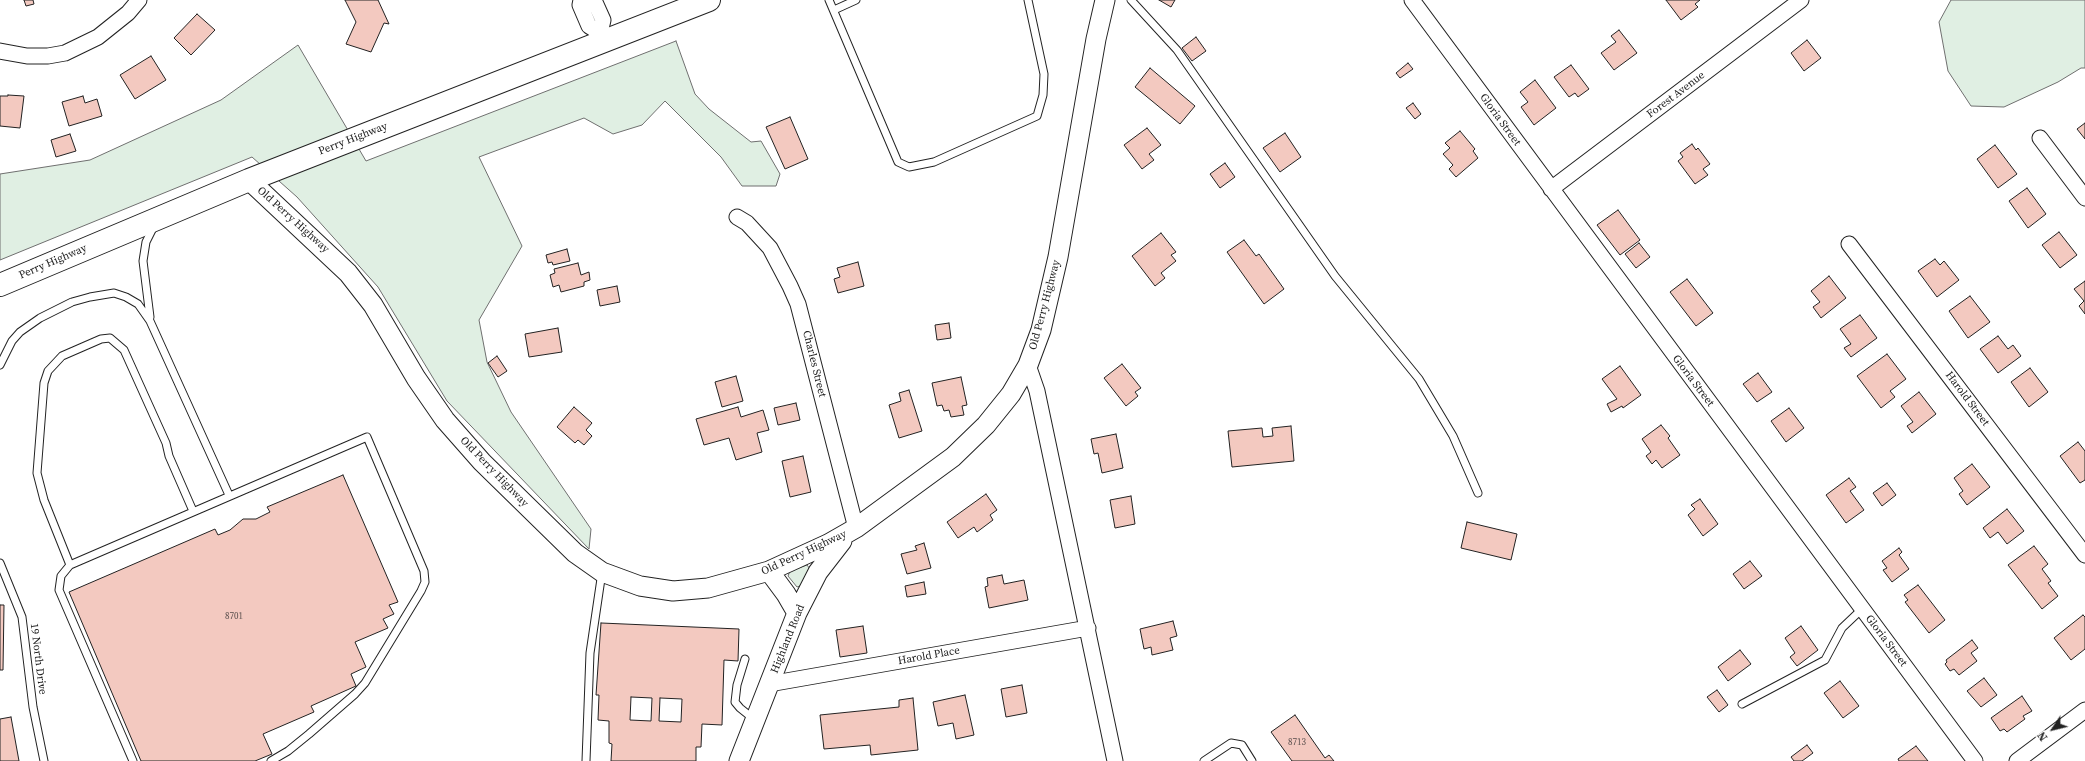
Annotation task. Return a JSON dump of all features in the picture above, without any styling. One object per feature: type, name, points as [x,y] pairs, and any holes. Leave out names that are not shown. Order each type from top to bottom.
[{"type":"main road","name":"Perry Highway","points":[[0,285],[164,215],[602,37],[709,0]]},
{"type":"street","points":[[0,51],[27,56],[48,56],[65,53],[98,37],[128,13],[139,0]]},
{"type":"street","points":[[581,0],[580,5],[589,26],[602,37]]},
{"type":"street","points":[[594,0],[603,20],[602,37]]},
{"type":"street","name":"Old Perry Highway","points":[[249,180],[348,273],[373,306],[429,398],[462,441],[575,553],[602,572],[640,586],[673,591],[708,588],[769,570],[828,544],[856,528],[953,457],[970,442],[1002,406],[1024,372],[1041,330],[1058,257],[1096,39],[1105,0]]},
{"type":"street","name":"Gloria Street","points":[[1412,0],[1975,761]]},
{"type":"street","name":"Forest Avenue","points":[[1551,189],[1801,0]]},
{"type":"street","points":[[2040,138],[2085,198]]},
{"type":"street","name":"Charles Street","points":[[737,217],[747,223],[770,248],[793,292],[803,320],[856,528]]},
{"type":"street","name":"Harold Street","points":[[1849,244],[2085,555]]},
{"type":"street","points":[[1024,372],[1037,391],[1115,761]]},
{"type":"street","name":"Highland Road","points":[[739,761],[797,613],[826,559],[856,528]]},
{"type":"street","points":[[769,570],[797,613]]},
{"type":"street","name":"Harold Place","points":[[769,684],[1088,628]]},
{"type":"street","points":[[2017,761],[2085,710]]},
{"type":"lane","points":[[829,0],[898,162],[909,167],[934,162],[1037,116],[1043,95],[1044,74],[1028,0]]},
{"type":"lane","points":[[834,10],[856,0]]},
{"type":"lane","points":[[1131,0],[1177,50],[1335,276],[1419,379],[1452,436],[1478,493]]},
{"type":"lane","points":[[150,321],[143,270],[144,251],[149,233],[164,215]]},
{"type":"lane","points":[[0,365],[12,341],[30,324],[60,308],[90,297],[114,293],[126,297],[138,304],[150,321],[229,495]]},
{"type":"lane","points":[[70,565],[44,500],[38,473],[44,383],[48,371],[62,356],[101,339],[110,338],[124,350],[166,442],[169,456],[193,510]]},
{"type":"lane","points":[[133,761],[59,590],[61,576],[70,565],[193,510],[367,437],[424,571],[425,582],[421,591],[365,682],[355,694],[288,751],[271,761]]},
{"type":"lane","name":"19 North Drive","points":[[0,563],[22,617],[34,713],[44,761]]},
{"type":"lane","points":[[586,761],[590,653],[602,572]]},
{"type":"lane","points":[[1742,704],[1825,660],[1842,628],[1862,609]]},
{"type":"lane","points":[[745,659],[737,685],[735,702],[755,720]]},
{"type":"lane","points":[[1204,761],[1231,743],[1242,745],[1252,761]]},
{"type":"green space","points":[[1951,0],[2085,0],[2085,68],[2081,68],[2058,82],[2004,107],[1971,106],[1948,71],[1939,22]]},
{"type":"green space","points":[[676,41],[695,94],[709,109],[751,142],[761,141],[780,174],[776,186],[742,186],[721,157],[665,101],[642,125],[613,134],[584,118],[479,157],[522,246],[479,320],[487,362],[511,412],[591,529],[589,549],[447,401],[378,287],[297,197],[252,157],[0,260],[0,174],[90,160],[221,100],[298,45],[366,161]]},
{"type":"green space","points":[[807,565],[810,569],[800,586],[797,587],[788,576],[790,571]]},
{"type":"building","points":[[24,0],[33,0],[34,4],[26,6]]},
{"type":"building","points":[[345,0],[378,0],[389,24],[384,23],[371,52],[346,44],[356,22]]},
{"type":"building","points":[[1159,0],[1175,0],[1171,7]]},
{"type":"building","points":[[1666,0],[1700,0],[1695,4],[1698,7],[1681,20]]},
{"type":"building","points":[[197,14],[215,30],[191,55],[174,38]]},
{"type":"building","points":[[1619,30],[1637,53],[1614,70],[1601,53],[1616,42],[1611,36]]},
{"type":"building","points":[[1196,37],[1206,51],[1192,61],[1182,48]]},
{"type":"building","points":[[1807,40],[1821,58],[1804,71],[1791,53]]},
{"type":"building","points":[[151,56],[166,80],[135,99],[120,75]]},
{"type":"building","points":[[1408,63],[1413,69],[1400,78],[1396,73]]},
{"type":"building","points":[[1571,65],[1589,89],[1578,97],[1575,93],[1569,97],[1554,77]]},
{"type":"building","points":[[1150,68],[1195,106],[1180,124],[1135,87]]},
{"type":"building","points":[[1535,80],[1556,108],[1534,125],[1521,107],[1528,102],[1520,92]]},
{"type":"building","points":[[0,96],[24,96],[20,128],[0,126]]},
{"type":"building","points":[[83,96],[85,103],[97,99],[102,116],[69,126],[62,102]]},
{"type":"building","points":[[1413,103],[1421,114],[1415,119],[1406,108]]},
{"type":"building","points":[[790,117],[808,159],[785,169],[766,127]]},
{"type":"building","points":[[2085,123],[2085,139],[2077,129]]},
{"type":"building","points":[[1147,128],[1161,145],[1149,154],[1154,160],[1142,169],[1124,145]]},
{"type":"building","points":[[1460,131],[1475,149],[1473,151],[1478,158],[1456,177],[1449,169],[1453,165],[1443,154],[1450,148],[1445,143]]},
{"type":"building","points":[[1285,133],[1301,157],[1280,172],[1263,148]]},
{"type":"building","points":[[70,134],[76,151],[56,157],[51,140]]},
{"type":"building","points":[[1692,144],[1696,150],[1698,148],[1710,164],[1703,169],[1708,175],[1695,184],[1678,161],[1683,157],[1680,153]]},
{"type":"building","points":[[1995,145],[2017,174],[1998,188],[1977,159]]},
{"type":"building","points":[[1225,163],[1235,177],[1220,188],[1210,174]]},
{"type":"building","points":[[2027,188],[2046,214],[2028,228],[2009,201]]},
{"type":"building","points":[[1618,210],[1640,240],[1620,255],[1597,225]]},
{"type":"building","points":[[2059,232],[2077,255],[2060,268],[2042,245]]},
{"type":"building","points":[[1161,233],[1176,252],[1171,255],[1176,261],[1161,273],[1165,278],[1155,286],[1132,256]]},
{"type":"building","points":[[1244,240],[1256,256],[1259,254],[1284,289],[1264,304],[1227,252]]},
{"type":"building","points":[[1639,243],[1650,257],[1636,268],[1625,254]]},
{"type":"building","points":[[567,249],[570,261],[553,265],[552,262],[548,263],[546,255]]},
{"type":"building","points":[[1935,259],[1940,265],[1944,261],[1959,280],[1937,297],[1918,271]]},
{"type":"building","points":[[858,262],[864,286],[838,293],[834,279],[840,277],[837,268]]},
{"type":"building","points":[[578,263],[581,275],[589,272],[590,280],[584,282],[584,286],[561,292],[559,285],[553,287],[550,275],[555,273],[554,269]]},
{"type":"building","points":[[1829,276],[1846,298],[1821,318],[1813,307],[1820,302],[1811,291]]},
{"type":"building","points":[[1687,279],[1713,313],[1696,326],[1670,292]]},
{"type":"building","points":[[2085,281],[2085,314],[2079,306],[2084,301],[2074,289]]},
{"type":"building","points":[[617,286],[620,302],[600,306],[597,290]]},
{"type":"building","points":[[1970,296],[1990,322],[1968,338],[1949,311]]},
{"type":"building","points":[[1860,315],[1877,338],[1851,357],[1844,348],[1851,344],[1840,329]]},
{"type":"building","points":[[949,323],[951,338],[937,340],[935,325]]},
{"type":"building","points":[[558,328],[562,352],[529,357],[525,334]]},
{"type":"building","points":[[1998,336],[2008,349],[2013,345],[2021,356],[1998,373],[1980,349]]},
{"type":"building","points":[[1887,354],[1906,379],[1890,391],[1895,397],[1881,408],[1857,376]]},
{"type":"building","points":[[497,356],[507,371],[498,377],[488,363]]},
{"type":"building","points":[[1122,364],[1141,388],[1135,392],[1138,396],[1126,406],[1104,378]]},
{"type":"building","points":[[1620,366],[1641,395],[1623,408],[1622,406],[1611,412],[1607,404],[1617,399],[1602,379]]},
{"type":"building","points":[[2030,368],[2048,392],[2029,407],[2011,382]]},
{"type":"building","points":[[1758,373],[1772,392],[1757,402],[1743,384]]},
{"type":"building","points":[[736,376],[743,401],[722,407],[715,382]]},
{"type":"building","points":[[961,377],[967,405],[962,406],[964,415],[951,417],[949,410],[944,411],[942,405],[937,406],[932,383]]},
{"type":"building","points":[[909,390],[922,431],[899,438],[889,405],[901,401],[899,393]]},
{"type":"building","points":[[1919,392],[1936,414],[1912,433],[1907,426],[1913,422],[1901,406]]},
{"type":"building","points":[[796,403],[800,420],[778,425],[774,408]]},
{"type":"building","points":[[574,407],[592,423],[586,430],[592,436],[584,445],[578,440],[575,443],[557,427]]},
{"type":"building","points":[[738,407],[741,417],[763,410],[769,430],[757,433],[762,452],[736,460],[729,438],[704,445],[696,419]]},
{"type":"building","points":[[1789,408],[1804,428],[1786,442],[1771,421]]},
{"type":"building","points":[[1661,425],[1670,436],[1668,438],[1680,455],[1662,468],[1656,460],[1652,464],[1646,456],[1651,452],[1642,439]]},
{"type":"building","points":[[1291,426],[1294,461],[1232,467],[1228,431],[1262,428],[1263,437],[1273,436],[1272,428]]},
{"type":"building","points":[[1116,434],[1123,468],[1102,473],[1098,453],[1094,454],[1091,439]]},
{"type":"building","points":[[2078,442],[2085,451],[2085,480],[2080,483],[2060,456]]},
{"type":"building","points":[[803,456],[811,492],[790,497],[782,461]]},
{"type":"building","points":[[1972,464],[1990,487],[1967,505],[1959,494],[1963,491],[1954,478]]},
{"type":"building","points":[[343,475],[398,602],[389,605],[394,614],[383,619],[388,628],[355,642],[366,667],[351,674],[356,686],[311,706],[314,712],[263,734],[272,754],[255,761],[141,761],[69,592],[215,529],[218,535],[230,530],[243,519],[256,519],[270,512],[267,507]]},
{"type":"building","points":[[1849,478],[1856,487],[1850,491],[1864,510],[1846,523],[1826,495]]},
{"type":"building","points":[[1887,483],[1896,495],[1882,506],[1873,493]]},
{"type":"building","points":[[986,494],[997,510],[990,515],[993,520],[977,532],[974,527],[958,538],[947,522]]},
{"type":"building","points":[[1131,496],[1135,524],[1115,528],[1110,500]]},
{"type":"building","points":[[1700,499],[1718,524],[1703,536],[1688,515],[1695,509],[1691,505]]},
{"type":"building","points":[[2007,509],[2024,531],[2007,544],[1998,532],[1990,538],[1983,528]]},
{"type":"building","points":[[1467,522],[1517,534],[1511,560],[1461,548]]},
{"type":"building","points":[[924,543],[931,568],[907,574],[901,554],[917,550],[915,546]]},
{"type":"building","points":[[2034,546],[2048,564],[2042,569],[2051,581],[2048,583],[2058,596],[2042,609],[2008,565]]},
{"type":"building","points":[[1899,548],[1902,552],[1899,555],[1909,569],[1892,582],[1883,570],[1887,568],[1882,561]]},
{"type":"building","points":[[1750,561],[1762,576],[1744,589],[1733,574]]},
{"type":"building","points":[[1002,575],[1004,584],[1024,580],[1028,600],[989,608],[985,587],[988,586],[987,578]]},
{"type":"building","points":[[924,582],[926,594],[907,597],[905,586]]},
{"type":"building","points":[[1918,585],[1945,620],[1929,633],[1905,602],[1908,600],[1904,595]]},
{"type":"building","points":[[0,605],[4,605],[3,670],[0,670]]},
{"type":"building","points":[[2083,615],[2085,617],[2085,649],[2071,660],[2054,638]]},
{"type":"building","points":[[1173,621],[1177,636],[1170,638],[1173,650],[1152,655],[1151,647],[1144,649],[1140,629]]},
{"type":"building","points":[[601,623],[739,629],[738,661],[724,660],[722,725],[702,724],[701,747],[696,747],[696,761],[611,761],[612,744],[609,743],[609,721],[598,720],[599,695],[596,695]],"holes":[[[631,697],[652,698],[651,721],[630,720]],[[660,698],[682,699],[681,722],[659,721]]]},
{"type":"building","points":[[863,626],[867,653],[840,657],[836,630]]},
{"type":"building","points":[[1801,626],[1818,650],[1797,666],[1790,657],[1795,653],[1785,638]]},
{"type":"building","points":[[1972,640],[1978,648],[1971,653],[1977,661],[1959,675],[1954,669],[1950,671],[1945,664],[1947,662],[1946,660]]},
{"type":"building","points":[[1740,650],[1751,664],[1728,681],[1718,667]]},
{"type":"building","points":[[1984,678],[1997,695],[1981,707],[1967,691]]},
{"type":"building","points":[[1840,681],[1859,706],[1843,718],[1824,693]]},
{"type":"building","points":[[1022,685],[1027,713],[1006,717],[1001,689]]},
{"type":"building","points":[[1717,690],[1728,705],[1719,712],[1707,697]]},
{"type":"building","points":[[965,695],[974,735],[956,739],[953,723],[938,726],[933,702]]},
{"type":"building","points":[[2022,696],[2032,711],[2023,716],[2025,719],[2007,732],[2004,729],[2000,731],[1991,718]]},
{"type":"building","points":[[913,698],[918,750],[871,755],[870,745],[824,749],[820,715],[899,707],[899,700]]},
{"type":"building","points":[[1295,715],[1325,758],[1329,755],[1334,761],[1292,761],[1271,732]]},
{"type":"building","points":[[11,717],[19,761],[0,761],[0,719]]},
{"type":"building","points":[[1807,745],[1813,753],[1802,761],[1794,761],[1791,757]]},
{"type":"building","points":[[1916,746],[1928,761],[1899,761],[1898,759]]}]
